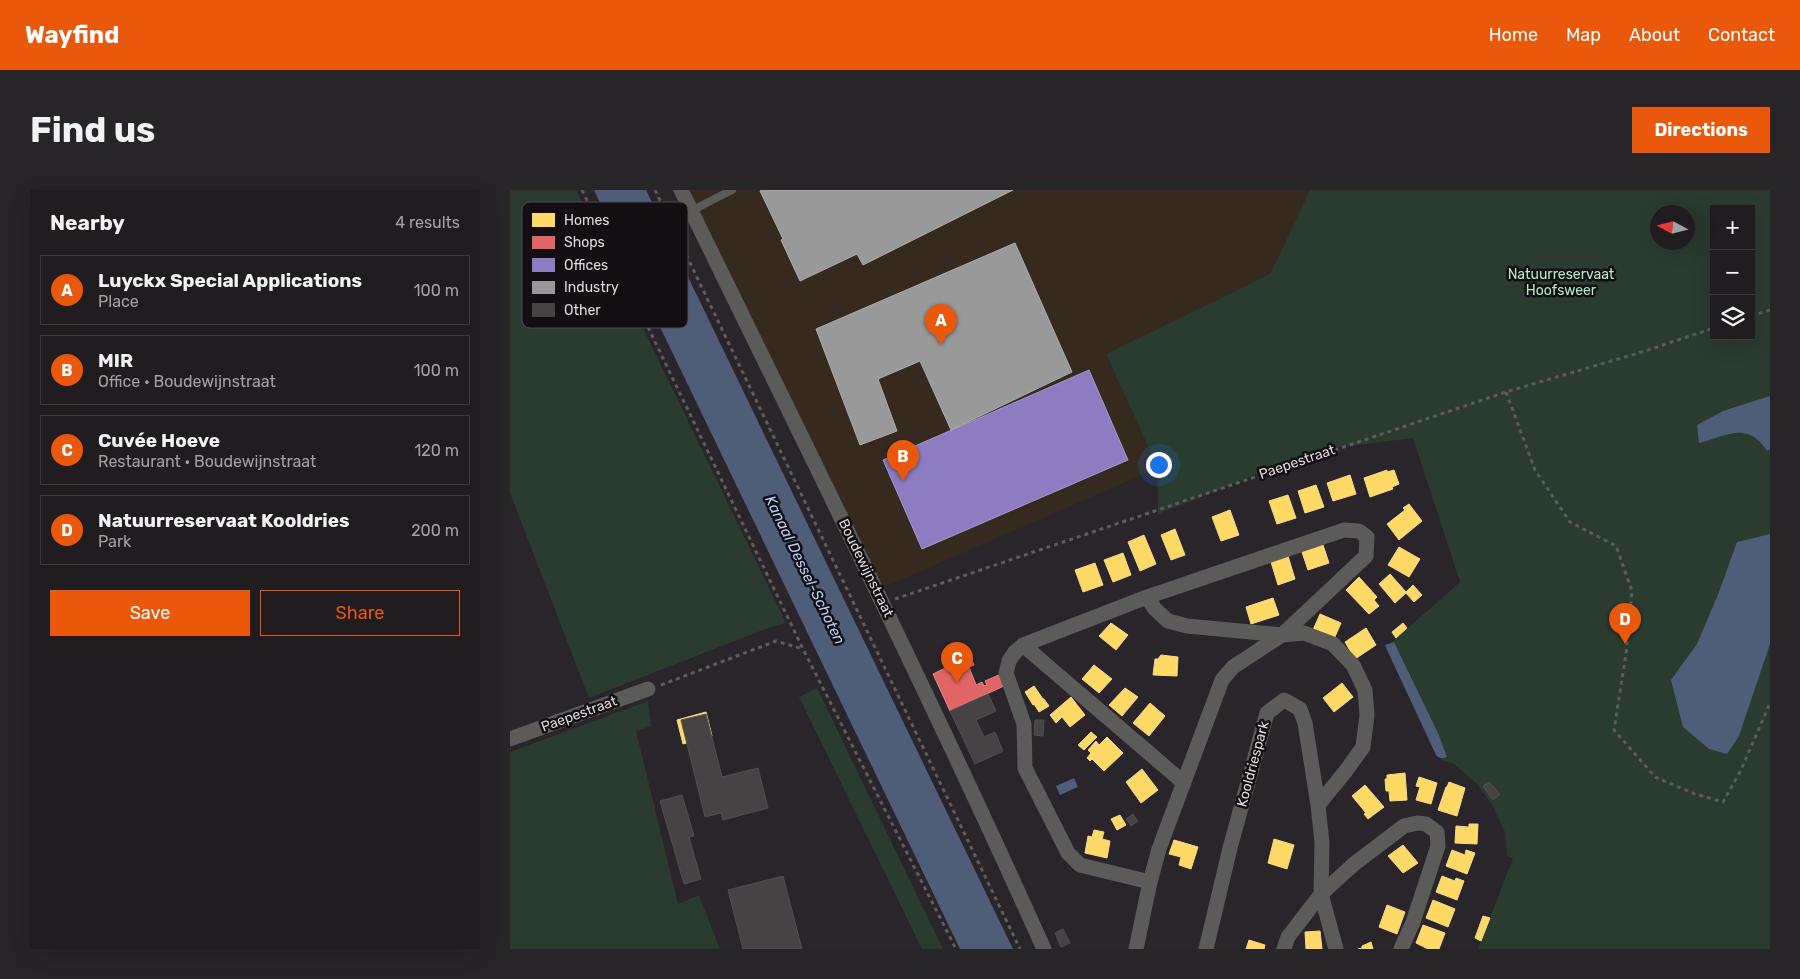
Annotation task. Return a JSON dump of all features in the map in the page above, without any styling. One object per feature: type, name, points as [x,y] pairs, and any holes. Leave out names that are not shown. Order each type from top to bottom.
[{"type":"street","name":"Boudewijnstraat","points":[[683,190],[883,603],[986,820],[1044,949]]},
{"type":"street","points":[[1136,949],[1159,849],[1222,680],[1233,667],[1282,635],[1366,556],[1367,537],[1359,531],[1344,530],[1147,597],[1023,645],[1008,661],[1006,673],[1024,724],[1025,768],[1068,853],[1080,865],[1150,882]]},
{"type":"street","points":[[1147,597],[1155,609],[1168,621],[1187,626],[1282,635],[1304,633],[1333,644],[1353,665],[1365,690],[1367,715],[1363,746],[1318,805]]},
{"type":"street","points":[[1023,645],[1184,783]]},
{"type":"street","name":"Paepestraat","points":[[510,739],[648,690]]},
{"type":"street","name":"Kooldriespark","points":[[1206,949],[1230,848],[1268,713],[1284,700],[1300,709],[1305,723],[1322,843],[1321,894],[1336,949]]},
{"type":"street","points":[[1284,949],[1288,937],[1321,894],[1354,864],[1404,826],[1417,823],[1426,824],[1437,832],[1438,846],[1401,949]]},
{"type":"lane","points":[[692,211],[732,190]]},
{"type":"path","points":[[582,190],[588,202]]},
{"type":"path","points":[[655,190],[661,202]]},
{"type":"path","points":[[688,259],[1020,949]]},
{"type":"path","points":[[1755,315],[1770,310]]},
{"type":"path","points":[[648,328],[803,649],[956,949]]},
{"type":"path","name":"Paepestraat","points":[[883,603],[1506,392],[1642,352],[1710,329]]},
{"type":"path","points":[[1506,392],[1535,470],[1570,522],[1616,546],[1632,591],[1626,654],[1614,730],[1655,776],[1695,794],[1722,802],[1741,770],[1770,703]]},
{"type":"path","points":[[648,690],[776,641],[803,649]]},
{"type":"shaded area","points":[[687,190],[1310,190],[1270,274],[1106,354],[1158,468],[882,588]]},
{"type":"green space","points":[[510,190],[576,190],[582,202],[522,202],[522,328],[643,328],[786,623],[768,628],[589,698],[510,493]]},
{"type":"green space","name":"Natuurreservaat Hoofsweer","points":[[1310,190],[1770,190],[1770,949],[1478,949],[1513,858],[1507,856],[1505,832],[1491,803],[1477,784],[1454,764],[1441,760],[1447,757],[1439,735],[1400,653],[1390,644],[1460,582],[1413,438],[1317,450],[1158,514],[1158,468],[1106,354],[1270,274]]},
{"type":"green space","points":[[817,688],[943,949],[922,949],[799,697]]},
{"type":"green space","points":[[648,701],[651,726],[636,731],[678,904],[699,895],[720,949],[510,949],[510,752]]},
{"type":"water","points":[[594,190],[646,190],[652,202],[600,202]]},
{"type":"water","name":"Kanaal Dessel-Schoten","points":[[688,277],[1013,949],[960,949],[661,328],[688,328]]},
{"type":"water","points":[[1770,396],[1770,449],[1767,451],[1760,442],[1745,433],[1728,434],[1699,443],[1697,425],[1723,411]]},
{"type":"water","points":[[1770,534],[1770,644],[1739,736],[1727,754],[1709,749],[1683,727],[1671,680],[1697,644],[1737,542]]},
{"type":"water","points":[[1394,642],[1439,735],[1447,757],[1441,758],[1436,755],[1388,652],[1385,645]]},
{"type":"water","points":[[1074,778],[1078,787],[1060,795],[1056,786]]},
{"type":"building: Homes","points":[[1387,470],[1387,472],[1394,470],[1399,484],[1392,487],[1393,489],[1370,497],[1364,478]]},
{"type":"building: Homes","points":[[1350,475],[1356,494],[1333,501],[1327,483]]},
{"type":"building: Homes","points":[[1316,485],[1324,507],[1305,513],[1298,491]]},
{"type":"building: Homes","points":[[1288,495],[1296,518],[1277,524],[1269,501]]},
{"type":"building: Homes","points":[[1409,504],[1422,521],[1399,540],[1387,524],[1405,510],[1403,508]]},
{"type":"building: Homes","points":[[1230,510],[1239,535],[1221,541],[1212,517]]},
{"type":"building: Homes","points":[[1175,529],[1185,555],[1171,560],[1161,535]]},
{"type":"building: Homes","points":[[1144,535],[1156,564],[1140,571],[1128,542]]},
{"type":"building: Homes","points":[[1323,545],[1329,563],[1308,570],[1302,552]]},
{"type":"building: Homes","points":[[1399,547],[1420,559],[1409,577],[1388,565]]},
{"type":"building: Homes","points":[[1123,553],[1131,575],[1113,582],[1104,560]]},
{"type":"building: Homes","points":[[1288,556],[1295,579],[1278,585],[1271,562]]},
{"type":"building: Homes","points":[[1095,563],[1103,585],[1083,592],[1075,570]]},
{"type":"building: Homes","points":[[1390,574],[1406,592],[1413,585],[1422,595],[1414,602],[1406,593],[1395,603],[1379,584]]},
{"type":"building: Homes","points":[[1359,577],[1377,597],[1374,600],[1379,606],[1369,614],[1346,590]]},
{"type":"building: Homes","points":[[1273,598],[1279,615],[1251,624],[1246,607]]},
{"type":"building: Homes","points":[[1320,614],[1341,623],[1334,639],[1313,630]]},
{"type":"building: Homes","points":[[1111,623],[1128,635],[1116,650],[1099,636]]},
{"type":"building: Homes","points":[[1403,623],[1407,628],[1396,638],[1392,632]]},
{"type":"building: Homes","points":[[1366,628],[1376,645],[1355,659],[1345,642]]},
{"type":"building: Homes","points":[[1161,655],[1178,657],[1177,676],[1153,675],[1155,659],[1158,659]]},
{"type":"building: Homes","points":[[1094,665],[1112,679],[1099,693],[1082,679]]},
{"type":"building: Homes","points":[[1342,683],[1353,697],[1334,712],[1323,698]]},
{"type":"building: Homes","points":[[1034,686],[1043,699],[1033,705],[1025,692]]},
{"type":"building: Homes","points":[[1125,688],[1138,697],[1122,716],[1109,705]]},
{"type":"building: Homes","points":[[1071,697],[1085,715],[1070,727],[1062,717],[1056,723],[1050,715]]},
{"type":"building: Homes","points":[[1043,699],[1049,706],[1039,712],[1034,704]]},
{"type":"building: Homes","points":[[1150,703],[1165,716],[1149,736],[1133,723]]},
{"type":"building: Homes","points":[[706,712],[712,736],[683,744],[677,720]]},
{"type":"building: Homes","points":[[1091,732],[1097,737],[1084,750],[1078,745]]},
{"type":"building: Homes","points":[[1107,737],[1123,753],[1104,771],[1092,759],[1090,761],[1087,758],[1091,753],[1088,750],[1096,741],[1099,745]]},
{"type":"building: Homes","points":[[1142,769],[1158,790],[1141,803],[1126,782]]},
{"type":"building: Homes","points":[[1405,773],[1407,800],[1390,801],[1389,791],[1386,791],[1385,779],[1387,779],[1387,775]]},
{"type":"building: Homes","points":[[1419,777],[1437,783],[1431,804],[1416,800],[1420,787],[1416,786]]},
{"type":"building: Homes","points":[[1449,782],[1465,788],[1457,816],[1438,810]]},
{"type":"building: Homes","points":[[1365,785],[1384,807],[1368,819],[1364,814],[1366,813],[1352,796]]},
{"type":"building: Homes","points":[[1120,815],[1126,825],[1117,830],[1111,819]]},
{"type":"building: Homes","points":[[1469,824],[1478,824],[1477,844],[1455,843],[1456,826],[1469,827]]},
{"type":"building: Homes","points":[[1094,830],[1104,832],[1102,839],[1110,841],[1107,858],[1085,853],[1088,836],[1092,837]]},
{"type":"building: Homes","points":[[1274,839],[1294,845],[1287,869],[1268,863]]},
{"type":"building: Homes","points":[[1174,840],[1198,847],[1191,869],[1179,865],[1181,857],[1169,854]]},
{"type":"building: Homes","points":[[1403,845],[1418,863],[1403,873],[1388,856]]},
{"type":"building: Homes","points":[[1452,850],[1465,855],[1466,850],[1475,853],[1467,874],[1446,866]]},
{"type":"building: Homes","points":[[1442,876],[1455,881],[1456,878],[1464,881],[1457,900],[1436,892]]},
{"type":"building: Homes","points":[[1433,900],[1455,909],[1448,927],[1426,918]]},
{"type":"building: Homes","points":[[1387,905],[1405,912],[1397,934],[1379,927]]},
{"type":"building: Homes","points":[[1483,916],[1490,918],[1481,941],[1475,938]]},
{"type":"building: Homes","points":[[1423,925],[1445,933],[1439,949],[1428,949],[1416,943]]},
{"type":"building: Homes","points":[[1320,931],[1322,949],[1306,949],[1305,932]]},
{"type":"building: Homes","points":[[1249,940],[1265,945],[1264,949],[1246,949]]},
{"type":"building: Homes","points":[[1371,942],[1373,949],[1358,949],[1362,948],[1362,946]]},
{"type":"building: Shops","points":[[970,656],[974,665],[969,667],[976,685],[982,682],[984,686],[987,685],[985,681],[1001,674],[1006,685],[950,711],[933,674]]},
{"type":"building: Offices","points":[[1089,370],[1128,460],[922,549],[883,460]]},
{"type":"building: Industry","points":[[1013,190],[863,265],[857,254],[800,281],[781,240],[783,239],[760,191]]},
{"type":"building: Industry","points":[[1015,243],[1072,372],[951,430],[920,361],[878,379],[897,431],[860,445],[816,329]]},
{"type":"building: Other","points":[[988,694],[996,711],[976,720],[984,737],[995,732],[1003,751],[975,764],[950,711]]},
{"type":"building: Other","points":[[706,714],[722,777],[758,768],[768,808],[723,820],[721,813],[705,817],[681,720]]},
{"type":"building: Other","points":[[1035,720],[1044,720],[1043,736],[1034,735]]},
{"type":"building: Other","points":[[1489,782],[1500,794],[1493,800],[1483,786]]},
{"type":"building: Other","points":[[682,795],[694,836],[689,837],[701,879],[684,884],[660,801]]},
{"type":"building: Other","points":[[1133,814],[1138,821],[1131,826],[1126,819]]},
{"type":"building: Other","points":[[783,876],[802,949],[743,949],[728,890]]},
{"type":"building: Other","points":[[1063,929],[1070,943],[1061,947],[1055,933]]},
{"type":"place","name":"Luyckx Special Applications","points":[[941,345]]},
{"type":"place","name":"MIR","points":[[903,481]]},
{"type":"place","name":"Natuurreservaat Kooldries","points":[[1625,644]]},
{"type":"place","name":"Cuvée Hoeve","points":[[957,683]]}]
